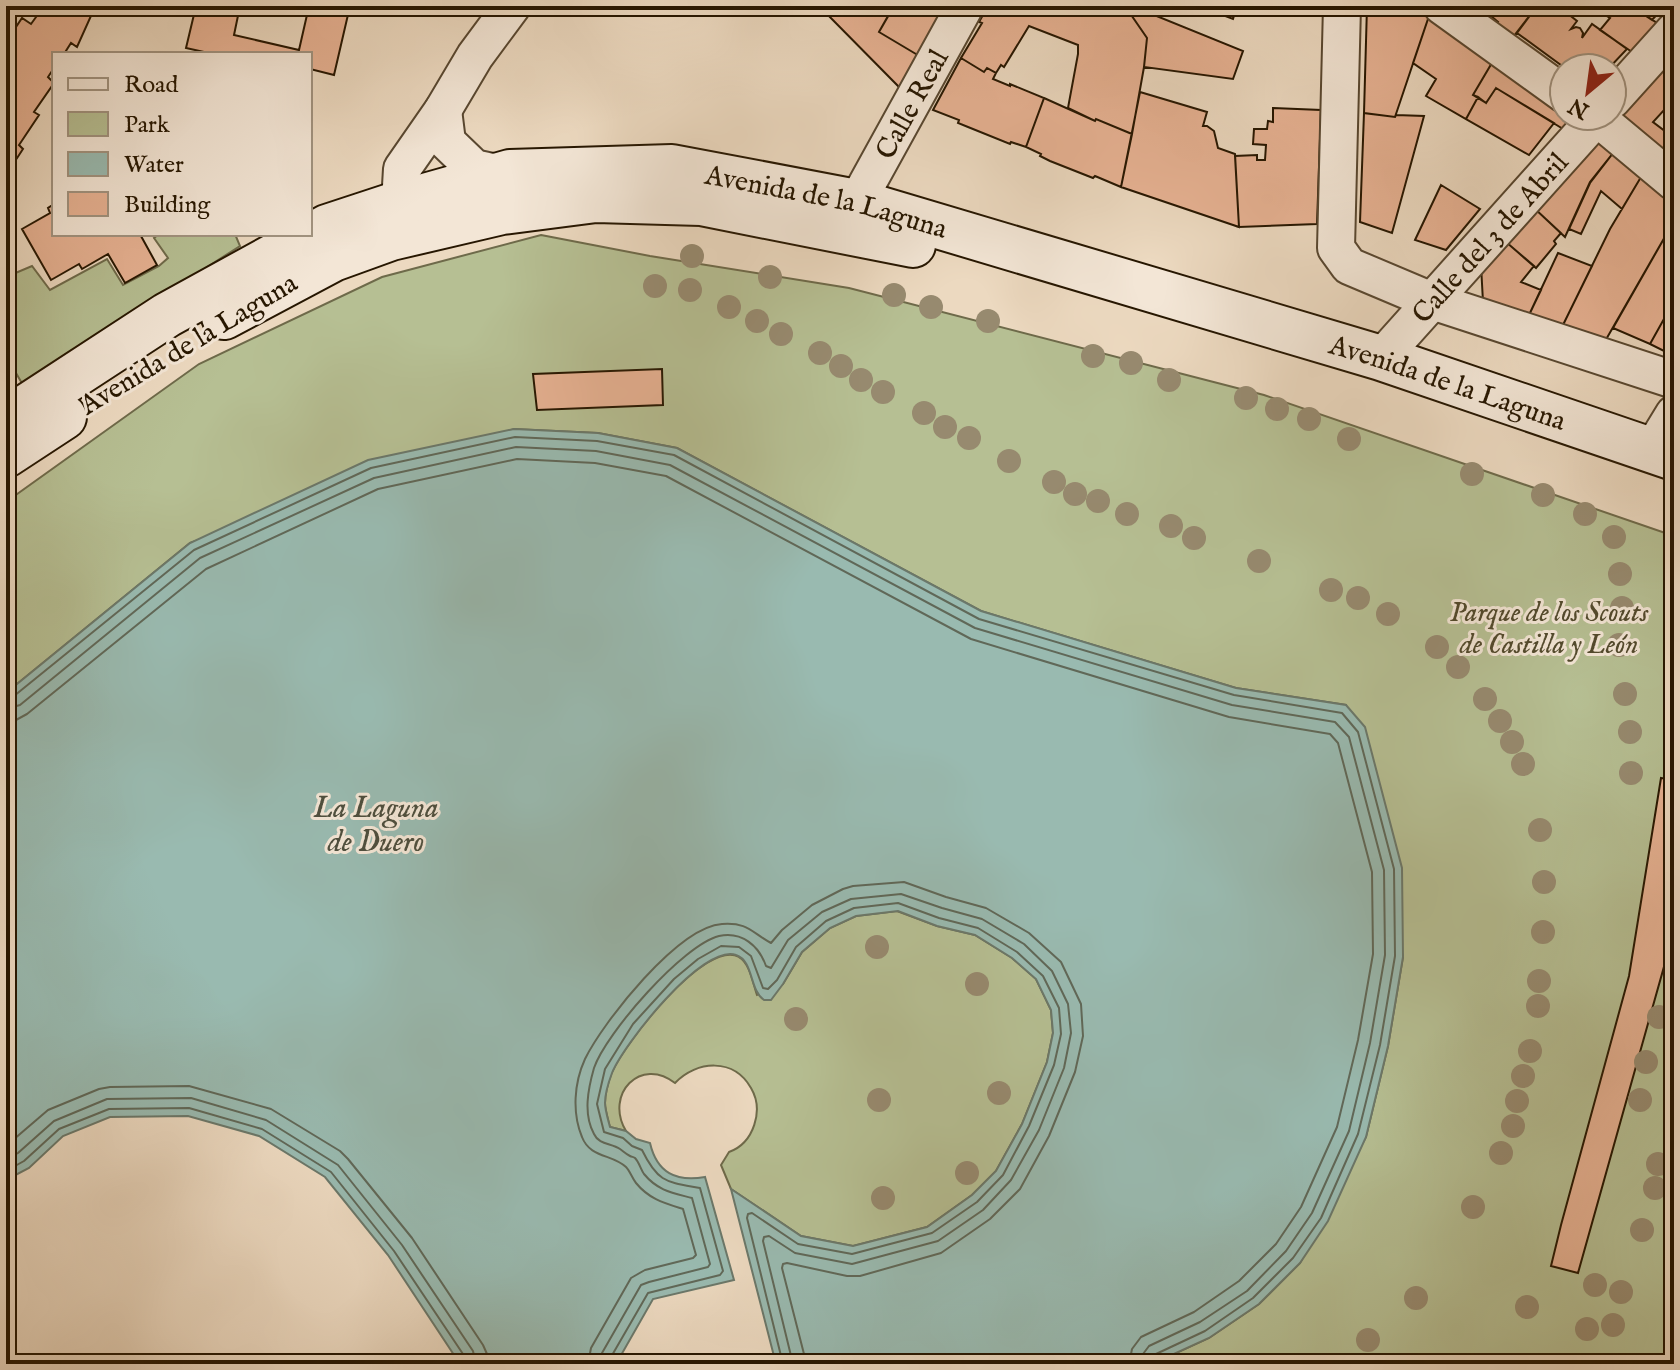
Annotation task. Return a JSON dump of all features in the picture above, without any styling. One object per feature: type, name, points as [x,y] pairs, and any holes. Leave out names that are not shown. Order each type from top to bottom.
[{"type":"street","points":[[406,218],[402,169],[443,110],[475,56],[512,6]]},
{"type":"street","name":"Calle Real","points":[[857,202],[965,6]]},
{"type":"street","points":[[1342,6],[1336,248],[1349,266],[1432,301],[1674,380]]},
{"type":"street","points":[[1442,6],[1548,82]]},
{"type":"street","name":"Calle del 3 de Abril","points":[[1628,82],[1674,31]]},
{"type":"street","points":[[443,110],[447,142],[474,168],[502,174]]},
{"type":"street","name":"Calle del 3 de Abril","points":[[1381,358],[1583,132]]},
{"type":"street","points":[[1622,132],[1674,182]]},
{"type":"street","name":"Avenida de la Laguna","points":[[6,455],[183,339],[406,218],[502,174],[672,167],[857,202],[1667,441]]},
{"type":"street","name":"Avenida de la Laguna","points":[[312,235],[327,227],[502,212],[596,200],[701,203],[921,247],[1301,362],[1584,454],[1674,487]]},
{"type":"street","name":"Avenida de la Laguna","points":[[6,420],[167,315],[311,236]]},
{"type":"green space","name":"Parque de los Scouts de Castilla y León","points":[[541,235],[849,288],[1264,395],[1674,536],[1674,1364],[1152,1364],[1209,1338],[1259,1304],[1300,1263],[1366,1137],[1388,1046],[1403,957],[1346,705],[1236,688],[981,611],[677,448],[598,433],[514,429],[190,543],[6,693],[6,502],[199,364],[382,277]]},
{"type":"green space","points":[[236,236],[240,246],[23,385],[6,356],[6,277],[32,266],[50,290],[107,259],[123,285],[168,258],[154,238]]},
{"type":"green space","points":[[897,911],[937,926],[975,935],[1012,958],[1036,979],[1051,1010],[1053,1033],[1047,1062],[1022,1124],[996,1171],[972,1195],[927,1227],[853,1246],[801,1236],[731,1189],[721,1165],[729,1152],[738,1148],[750,1134],[757,1106],[744,1078],[725,1067],[694,1070],[675,1083],[650,1074],[639,1077],[623,1092],[620,1104],[620,1117],[626,1131],[610,1127],[606,1095],[612,1072],[649,1018],[687,978],[707,963],[725,955],[739,957],[748,969],[757,995],[783,984],[802,952],[830,928],[856,916]]},
{"type":"water","name":"La Laguna de Duero","points":[[514,429],[598,433],[677,448],[981,611],[1236,688],[1346,705],[1365,727],[1402,868],[1403,957],[1388,1046],[1366,1137],[1328,1221],[1300,1263],[1259,1304],[1209,1338],[1152,1364],[776,1364],[731,1189],[801,1236],[853,1246],[927,1227],[972,1195],[996,1171],[1022,1124],[1047,1062],[1053,1033],[1051,1010],[1036,979],[1012,958],[975,935],[937,926],[898,911],[856,916],[830,928],[802,952],[771,1000],[764,1000],[759,995],[742,958],[722,955],[704,964],[647,1020],[619,1059],[606,1096],[610,1127],[650,1143],[657,1162],[669,1173],[685,1178],[705,1177],[734,1280],[653,1299],[616,1364],[460,1364],[388,1255],[325,1177],[259,1136],[188,1116],[110,1117],[63,1136],[29,1168],[6,1180],[6,693],[190,543],[368,460]]},
{"type":"building","points":[[44,6],[95,7],[77,47],[71,43],[65,52],[52,52],[52,71],[48,77],[52,86],[34,112],[39,115],[19,145],[23,149],[6,175],[6,42],[22,18],[31,24]]},
{"type":"building","points":[[196,6],[240,6],[234,35],[299,50],[309,6],[350,6],[334,75],[312,70],[312,52],[204,52],[186,48]]},
{"type":"building","points":[[819,6],[870,6],[888,16],[879,32],[921,57],[902,90]]},
{"type":"building","points":[[894,6],[951,6],[921,57],[879,32]]},
{"type":"building","points":[[988,6],[1125,6],[1147,38],[1132,134],[1068,108],[1078,45],[1029,26],[1004,67],[1001,65],[996,73],[987,68],[984,72],[961,58],[982,23],[979,22]]},
{"type":"building","points":[[1125,6],[1132,6],[1243,51],[1233,79],[1144,67],[1147,38]]},
{"type":"building","points":[[1199,6],[1237,6],[1233,19]]},
{"type":"building","points":[[1367,6],[1423,6],[1431,10],[1395,117],[1364,113]]},
{"type":"building","points":[[1461,6],[1489,6],[1480,20]]},
{"type":"building","points":[[1499,6],[1530,6],[1534,10],[1510,41],[1493,29],[1498,22],[1491,16]]},
{"type":"building","points":[[1537,6],[1558,6],[1577,21],[1571,29],[1580,28],[1582,38],[1592,24],[1627,49],[1624,52],[1548,52],[1548,56],[1517,33]]},
{"type":"building","points":[[1590,6],[1631,6],[1657,23],[1632,52],[1600,30],[1610,18]]},
{"type":"building","points":[[1631,6],[1665,6],[1652,20]]},
{"type":"building","points":[[1431,10],[1496,56],[1473,95],[1478,97],[1466,119],[1426,96],[1436,79],[1413,63]]},
{"type":"building","points":[[1674,47],[1674,76],[1658,65]]},
{"type":"building","points":[[1496,56],[1548,93],[1548,120],[1496,88],[1486,103],[1473,95]]},
{"type":"building","points":[[961,58],[984,72],[987,68],[996,73],[993,79],[1044,98],[1026,147],[1010,144],[933,110]]},
{"type":"building","points":[[1658,65],[1674,76],[1674,118],[1664,110],[1653,122],[1674,138],[1674,144],[1662,157],[1628,130],[1628,98]]},
{"type":"building","points":[[1496,88],[1548,119],[1548,131],[1529,155],[1466,119],[1478,97],[1486,103]]},
{"type":"building","points":[[1140,92],[1207,112],[1203,126],[1214,131],[1218,148],[1235,154],[1239,227],[1121,187]]},
{"type":"building","points":[[1044,98],[1132,134],[1121,187],[1050,161],[1026,147]]},
{"type":"building","points":[[1273,108],[1321,110],[1317,224],[1239,227],[1235,156],[1257,155],[1257,160],[1265,160],[1266,145],[1253,144],[1254,129],[1267,129],[1268,121],[1273,122]]},
{"type":"building","points":[[1364,113],[1395,117],[1424,116],[1392,233],[1360,222]]},
{"type":"building","points":[[1599,132],[1617,148],[1590,182],[1565,237],[1534,208]]},
{"type":"building","points":[[1617,148],[1644,172],[1622,209],[1601,191],[1581,234],[1569,229],[1590,183]]},
{"type":"building","points":[[1644,172],[1674,198],[1674,221],[1604,343],[1562,327],[1610,229]]},
{"type":"building","points":[[1441,185],[1480,209],[1446,250],[1415,240]]},
{"type":"building","points":[[52,205],[52,236],[141,236],[157,265],[125,283],[108,254],[82,269],[79,264],[51,280],[22,229],[50,213],[48,208]]},
{"type":"building","points":[[1534,208],[1561,233],[1536,268],[1506,242]]},
{"type":"building","points":[[1674,221],[1674,301],[1650,344],[1613,328]]},
{"type":"building","points":[[1506,242],[1534,266],[1521,282],[1541,290],[1529,315],[1483,302],[1481,265]]},
{"type":"building","points":[[1558,253],[1592,266],[1562,327],[1529,315]]},
{"type":"building","points":[[1674,301],[1674,356],[1650,344]]},
{"type":"building","points":[[662,369],[663,405],[537,410],[533,374]]},
{"type":"building","points":[[1661,778],[1674,780],[1674,931],[1578,1273],[1551,1266],[1629,976]]}]
